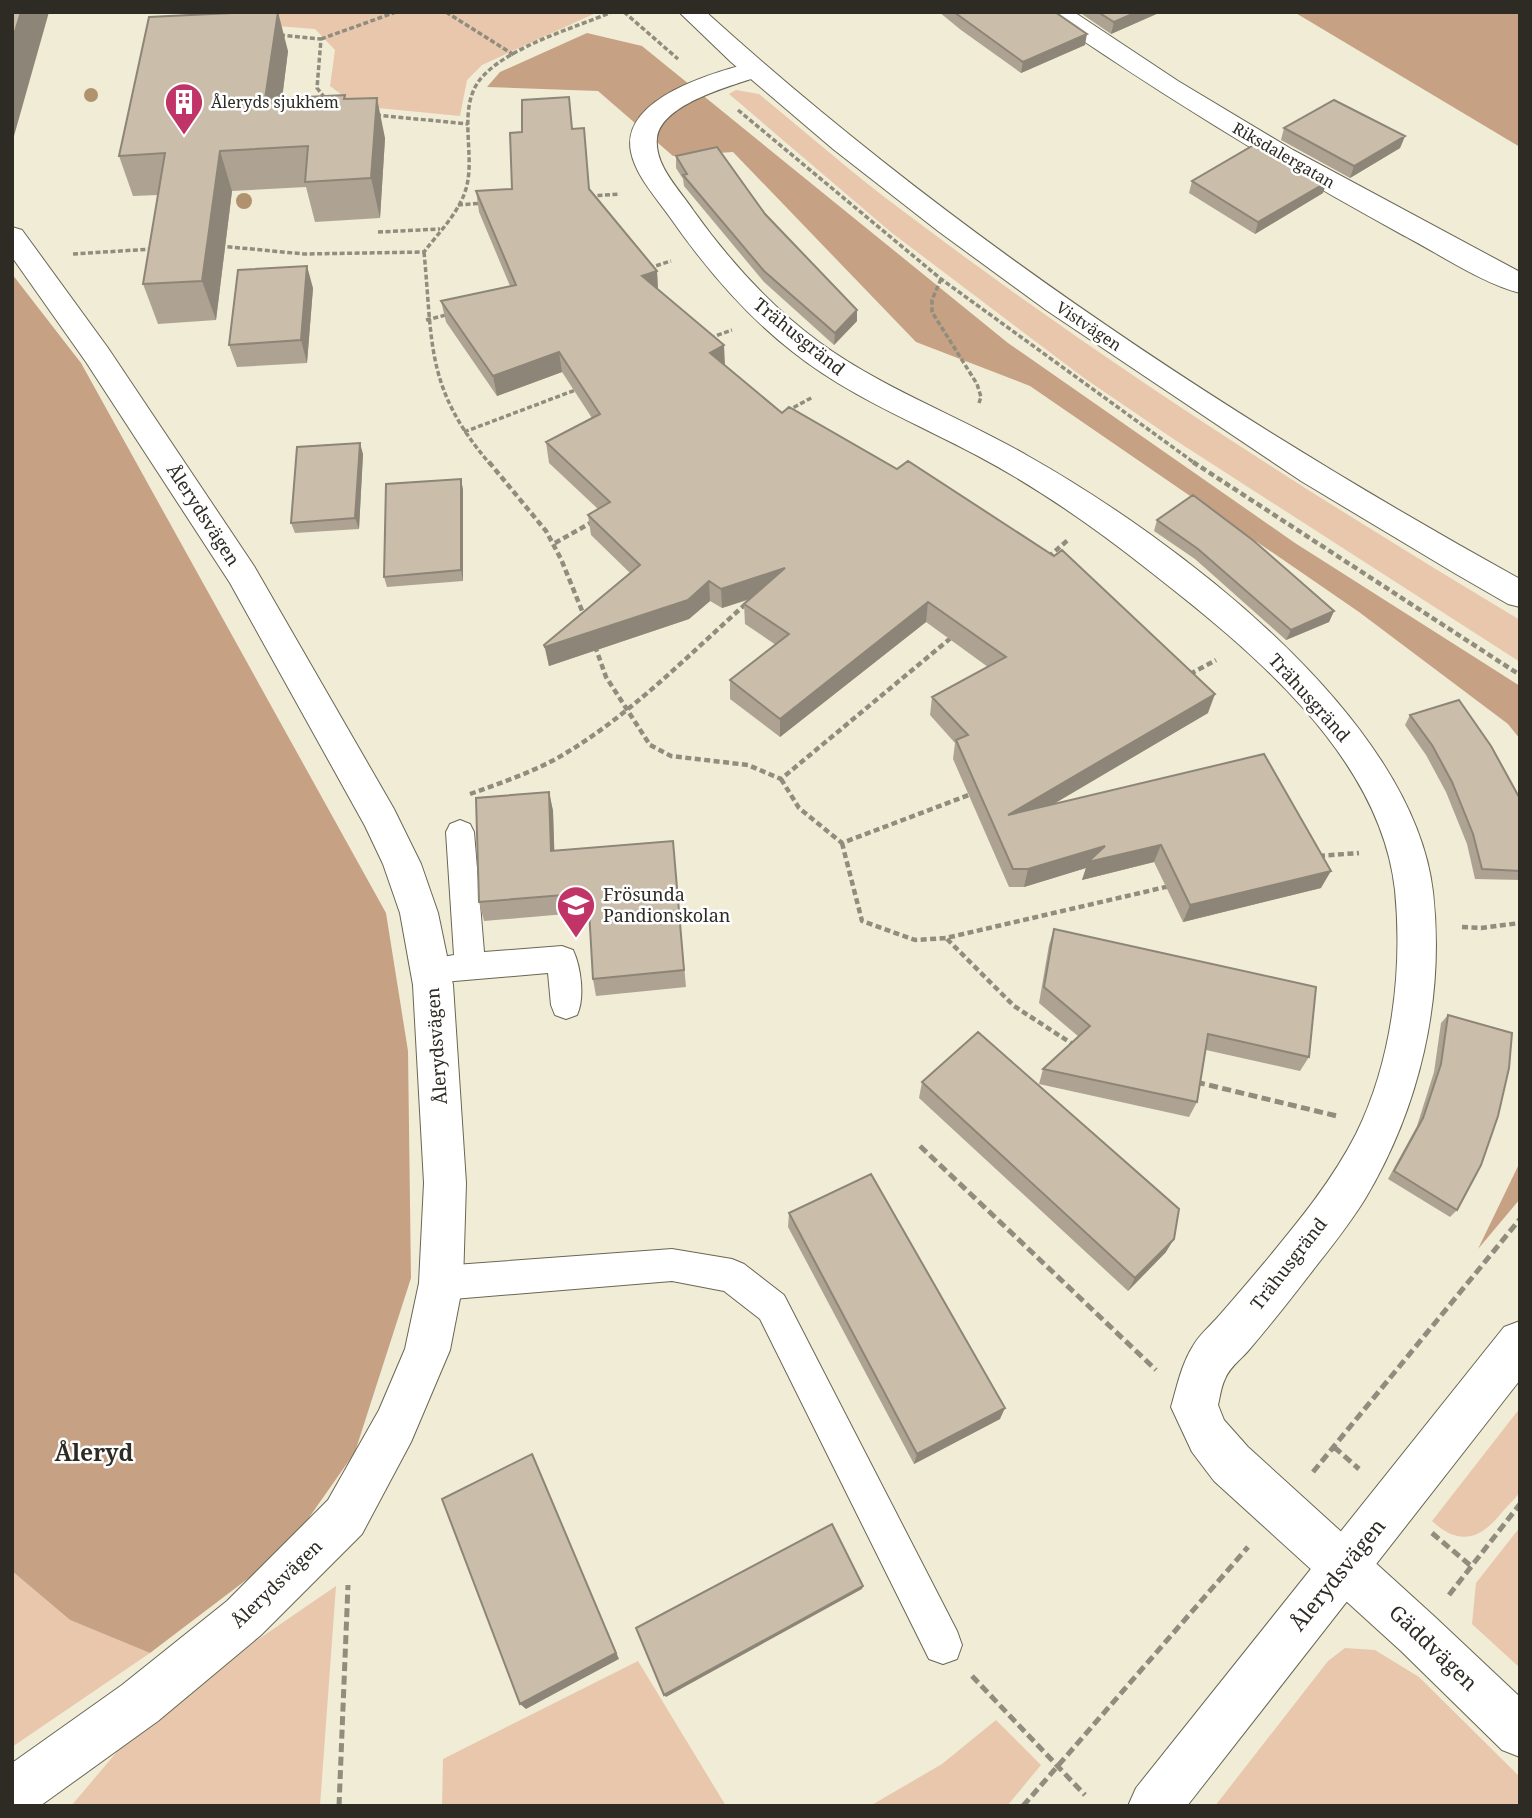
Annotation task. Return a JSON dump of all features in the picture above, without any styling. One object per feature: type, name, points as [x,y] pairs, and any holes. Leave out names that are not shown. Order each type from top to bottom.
[{"type":"street","name":"Vistvägen","points":[[691,12],[754,70],[925,209],[1032,288],[1276,452],[1408,534],[1520,595]]},
{"type":"street","name":"Riksdalergatan","points":[[1057,12],[1135,65],[1277,152],[1520,284]]},
{"type":"street","name":"Trähusgränd","points":[[754,70],[680,98],[652,116],[644,133],[644,154],[665,191],[706,250],[736,285],[769,316],[806,347],[848,376],[1018,464],[1098,515],[1206,595],[1305,689],[1345,733],[1382,794],[1406,850],[1414,886],[1417,923],[1412,1016],[1398,1073],[1380,1127],[1351,1183],[1296,1258],[1208,1363],[1194,1407]]},
{"type":"street","name":"Ålerydsvägen","points":[[12,1794],[140,1703],[244,1618],[345,1517],[395,1426],[426,1350],[441,1283],[444,1183],[430,970],[419,913],[402,864],[381,820],[242,575],[21,246]]},
{"type":"street","name":"Ålerydsvägen","points":[[1154,1806],[1520,1343]]},
{"type":"street","points":[[1194,1407],[1208,1436],[1231,1464],[1344,1566]]},
{"type":"street","name":"Gäddvägen","points":[[1344,1566],[1520,1732]]},
{"type":"lane","points":[[460,832],[470,966]]},
{"type":"lane","points":[[430,970],[562,958],[566,1005]]},
{"type":"lane","points":[[441,1283],[672,1265],[732,1276],[772,1307],[943,1645]]},
{"type":"path","points":[[268,34],[321,39],[397,12]]},
{"type":"path","points":[[446,12],[514,55]]},
{"type":"path","points":[[586,621],[555,543],[528,505],[491,468],[464,432],[444,396],[433,362],[426,320],[424,252],[467,187],[468,124],[472,97],[482,76],[514,55],[612,12]]},
{"type":"path","points":[[321,39],[317,88],[324,98],[333,103]]},
{"type":"path","points":[[366,114],[468,124]]},
{"type":"path","points":[[582,197],[665,191]]},
{"type":"path","points":[[457,205],[484,203]]},
{"type":"path","points":[[378,232],[441,229]]},
{"type":"path","points":[[211,245],[304,254],[424,252]]},
{"type":"path","points":[[21,246],[159,248]]},
{"type":"path","points":[[640,271],[706,250]]},
{"type":"path","points":[[941,279],[932,300],[932,312],[963,359],[981,397],[978,407],[971,414],[947,428]]},
{"type":"path","points":[[426,320],[453,314]]},
{"type":"path","points":[[706,340],[769,316]]},
{"type":"path","points":[[778,416],[848,376]]},
{"type":"path","points":[[464,432],[579,388]]},
{"type":"path","points":[[1046,559],[1098,515]]},
{"type":"path","points":[[555,543],[602,517]]},
{"type":"path","points":[[461,797],[512,780],[556,759],[627,709],[751,600]]},
{"type":"path","points":[[781,779],[961,629]]},
{"type":"path","points":[[1184,677],[1253,639]]},
{"type":"path","points":[[594,643],[606,677],[650,745],[671,756],[748,765],[781,779],[799,808],[842,843],[862,921],[915,940],[946,938],[1178,884]]},
{"type":"path","points":[[842,843],[977,792]]},
{"type":"path","points":[[1314,857],[1406,850]]},
{"type":"path","points":[[1417,923],[1481,928],[1520,923]]},
{"type":"path","points":[[946,938],[1014,1006],[1086,1049]]},
{"type":"path","points":[[1182,1079],[1380,1127]]},
{"type":"path","points":[[920,1146],[1194,1407]]},
{"type":"path","points":[[1418,1634],[1520,1504]]},
{"type":"path","points":[[338,1806],[349,1565],[345,1517]]},
{"type":"path","points":[[943,1645],[1085,1795]]},
{"type":"shaded area","points":[[173,12],[598,12],[482,65],[467,80],[460,116],[357,106],[330,86],[335,50],[315,29],[202,20]]},
{"type":"shaded area","points":[[1294,12],[1520,12],[1520,147]]},
{"type":"shaded area","points":[[587,33],[642,46],[1008,343],[1295,543],[1520,686],[1520,739],[1508,724],[1359,612],[1030,386],[916,342],[733,152],[673,156],[598,91],[487,87],[500,72]]},
{"type":"shaded area","points":[[736,90],[759,94],[903,211],[1129,372],[1284,474],[1520,620],[1520,662],[1175,440],[1084,378],[892,233],[729,94]]},
{"type":"shaded area","points":[[12,274],[81,363],[386,913],[408,1051],[411,1278],[355,1452],[287,1549],[150,1653],[70,1620],[12,1571]]},
{"type":"shaded area","points":[[1520,1162],[1520,1199],[1478,1249]]},
{"type":"shaded area","points":[[1520,1408],[1522,1474],[1517,1495],[1495,1521],[1478,1533],[1461,1537],[1442,1529],[1432,1521]]},
{"type":"shaded area","points":[[1520,1527],[1520,1668],[1472,1624],[1476,1583]]},
{"type":"shaded area","points":[[12,1571],[70,1620],[150,1653],[12,1747]]},
{"type":"shaded area","points":[[336,1586],[320,1806],[71,1806],[121,1747],[253,1643]]},
{"type":"shaded area","points":[[1345,1648],[1375,1650],[1419,1677],[1520,1777],[1520,1806],[1215,1806],[1328,1661]]},
{"type":"shaded area","points":[[638,1661],[726,1806],[442,1806],[443,1759]]},
{"type":"shaded area","points":[[996,1720],[1041,1765],[1007,1806],[870,1806],[942,1764]]},
{"type":"building","points":[[12,12],[21,12],[12,41]]},
{"type":"building","points":[[278,12],[265,99],[345,95],[344,99],[377,98],[371,178],[305,182],[308,146],[220,151],[202,281],[143,284],[165,153],[119,156],[149,17]]},
{"type":"building","points":[[954,12],[1055,12],[1087,34],[1023,62]]},
{"type":"building","points":[[1098,12],[1137,12],[1114,22]]},
{"type":"building","points":[[569,97],[572,129],[584,128],[589,189],[657,271],[642,276],[724,345],[710,353],[782,413],[789,407],[897,469],[908,461],[1054,556],[1062,550],[1215,694],[1008,815],[1264,754],[1331,871],[1190,905],[1161,845],[1088,862],[1105,846],[1028,869],[1013,869],[956,740],[968,735],[932,697],[1006,657],[928,602],[780,719],[730,680],[789,634],[744,604],[785,568],[721,589],[709,581],[688,600],[545,647],[544,645],[640,565],[588,515],[610,502],[546,442],[600,414],[559,352],[493,376],[441,301],[516,285],[476,191],[512,189],[510,133],[522,132],[522,100]]},
{"type":"building","points":[[1334,100],[1405,136],[1354,166],[1284,128]]},
{"type":"building","points":[[1259,142],[1327,182],[1258,222],[1192,181]]},
{"type":"building","points":[[717,147],[765,214],[857,310],[835,333],[764,271],[683,175],[687,174],[676,156]]},
{"type":"building","points":[[307,266],[301,340],[229,345],[238,270]]},
{"type":"building","points":[[360,443],[355,518],[291,523],[297,447]]},
{"type":"building","points":[[461,479],[461,570],[384,577],[386,484]]},
{"type":"building","points":[[1193,495],[1254,541],[1334,611],[1291,630],[1198,549],[1157,520]]},
{"type":"building","points":[[1459,700],[1491,746],[1519,797],[1520,871],[1482,869],[1473,834],[1452,782],[1432,745],[1410,715]]},
{"type":"building","points":[[549,792],[551,851],[673,841],[684,970],[593,979],[588,893],[479,902],[476,798]]},
{"type":"building","points":[[1054,929],[1316,987],[1309,1057],[1208,1034],[1197,1102],[1043,1069],[1090,1026],[1044,987]]},
{"type":"building","points":[[1448,1015],[1512,1033],[1509,1068],[1498,1116],[1481,1165],[1457,1210],[1394,1171],[1423,1118],[1441,1064]]},
{"type":"building","points":[[978,1032],[1179,1209],[1174,1239],[1135,1278],[922,1082]]},
{"type":"building","points":[[871,1174],[1005,1408],[917,1454],[789,1213]]},
{"type":"building","points":[[532,1454],[616,1653],[520,1704],[442,1499]]},
{"type":"building","points":[[832,1524],[863,1586],[664,1695],[636,1628]]},
{"type":"place","name":"Åleryds sjukhem","points":[[184,136]]},
{"type":"place","name":"Frösunda Pandionskolan","points":[[576,939]]},
{"type":"district","name":"Åleryd","points":[[94,1453]]}]
